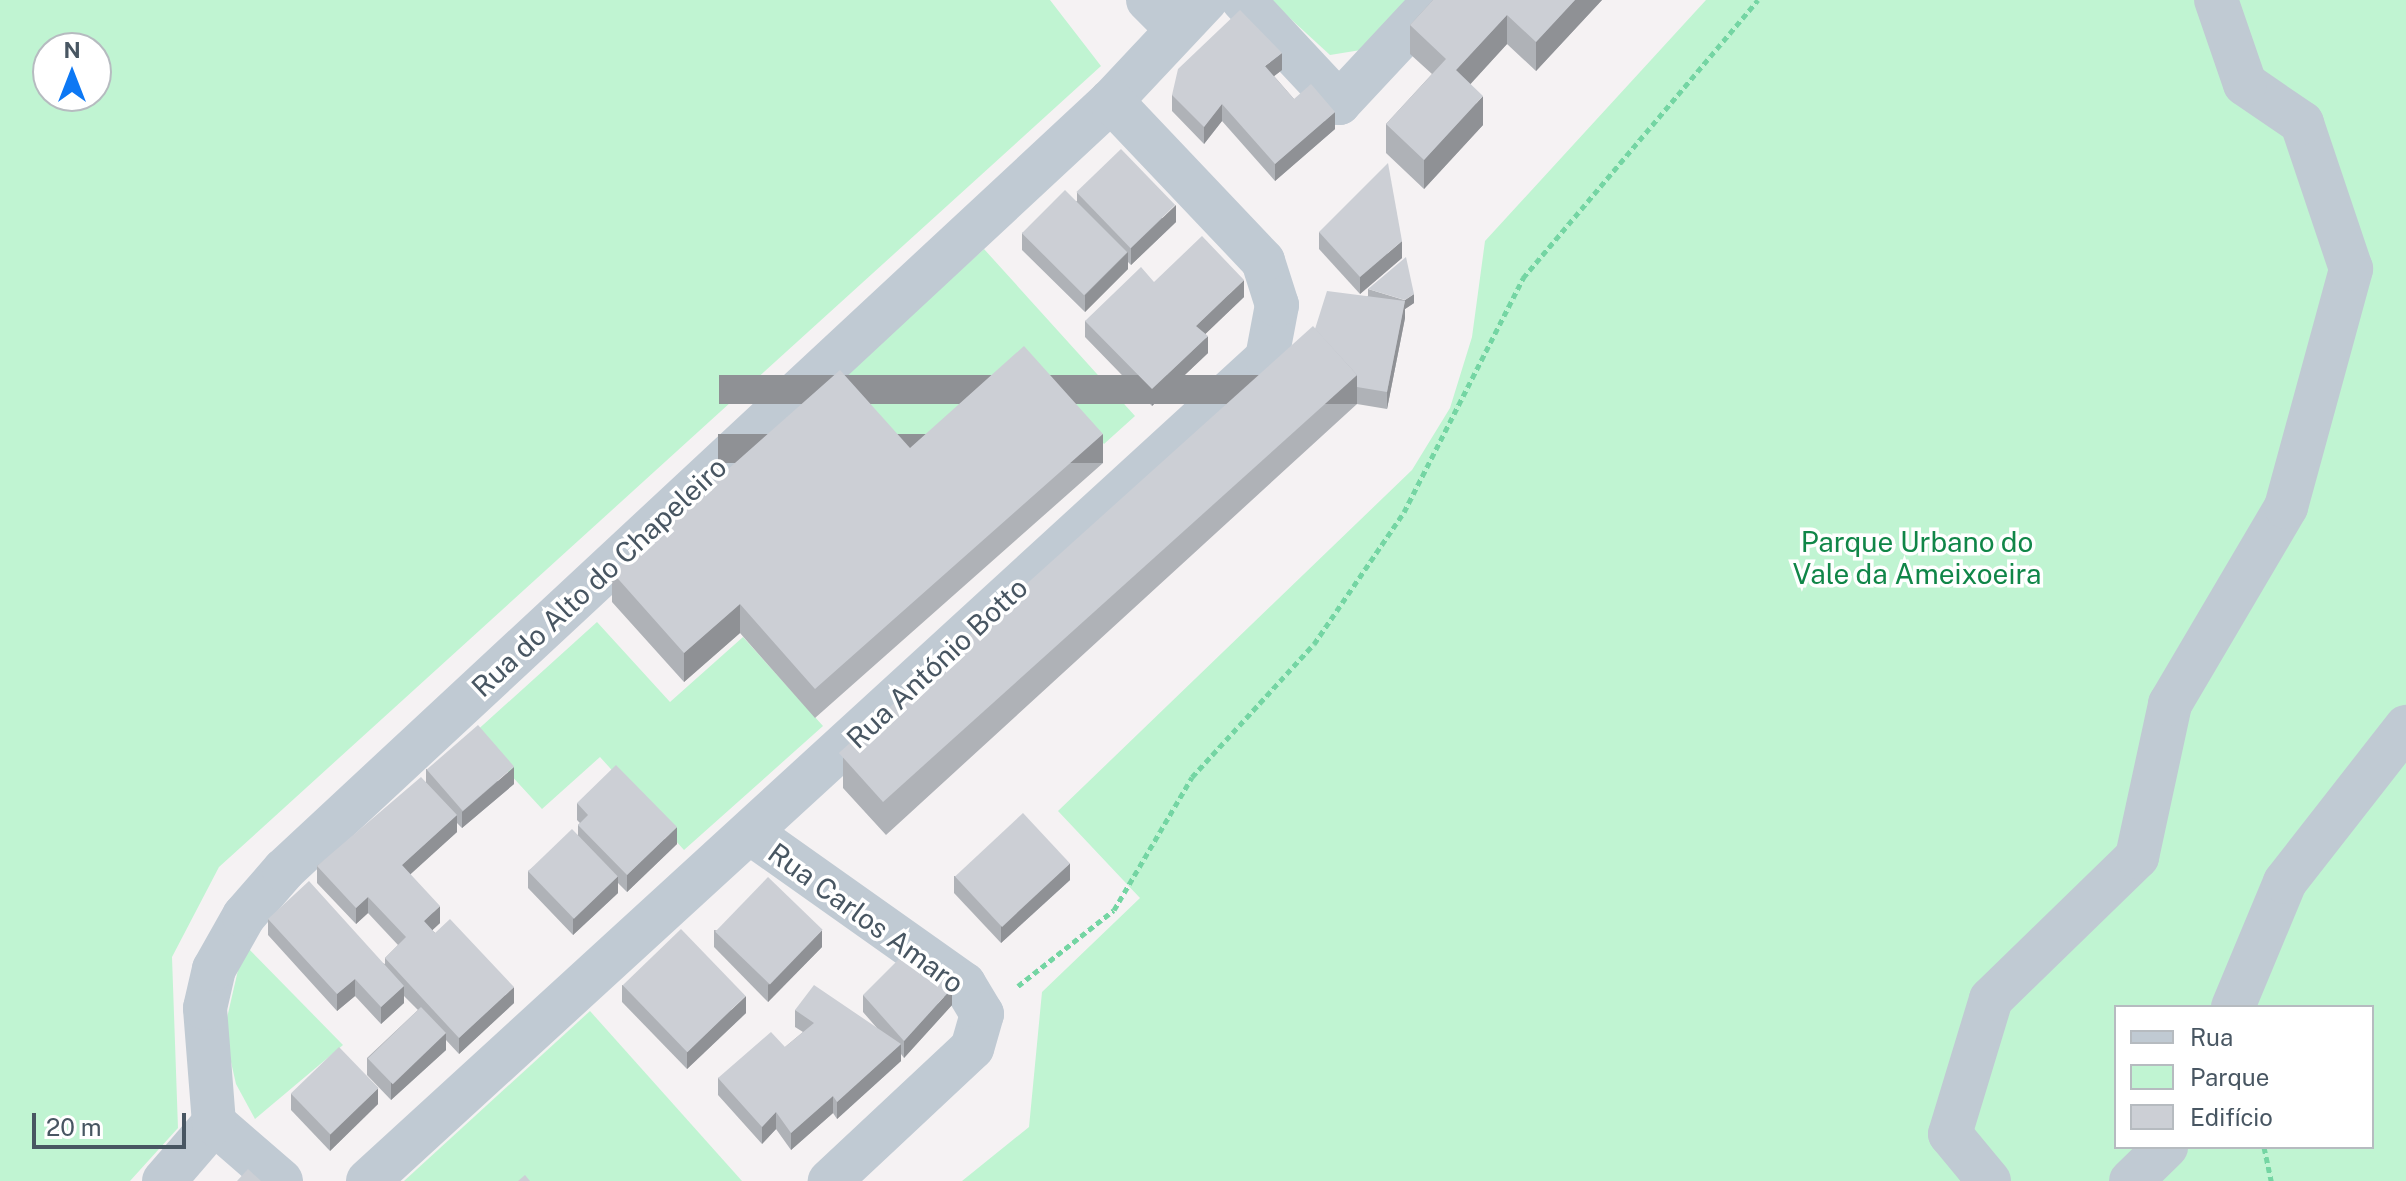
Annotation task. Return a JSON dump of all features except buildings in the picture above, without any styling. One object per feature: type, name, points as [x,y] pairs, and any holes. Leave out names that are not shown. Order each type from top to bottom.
[{"type":"street","points":[[1243,0],[1339,103],[1435,0]]},
{"type":"street","points":[[1989,1181],[1950,1134],[1991,999],[2137,857],[2170,704],[2286,507],[2351,269],[2302,123],[2245,84],[2216,0]]},
{"type":"street","name":"Rua do Alto do Chapeleiro","points":[[214,1123],[205,1008],[214,969],[244,916],[284,870],[1111,101],[1177,10]]},
{"type":"street","name":"Rua António Botto","points":[[368,1181],[752,834],[1267,358],[1277,305],[1263,261],[1111,101]]},
{"type":"street","points":[[2234,1005],[2285,882],[2406,727]]},
{"type":"street","name":"Rua Carlos Amaro","points":[[752,834],[964,984],[982,1014],[972,1048],[830,1181]]},
{"type":"street","points":[[164,1181],[214,1123],[281,1181]]},
{"type":"street","points":[[2131,1181],[2164,1149]]},
{"type":"path","points":[[982,1014],[1114,910],[1192,777],[1314,644],[1404,512],[1523,278],[1758,0]]},
{"type":"path","points":[[2264,1149],[2271,1181]]},
{"type":"green space","points":[[0,0],[1050,0],[1101,66],[219,867],[172,957],[178,1128],[130,1181],[0,1181]]},
{"type":"green space","points":[[1270,0],[1412,0],[1367,49],[1330,55]]},
{"type":"green space","name":"Parque Urbano do Vale da Ameixoeira","points":[[1706,0],[2406,0],[2406,1181],[962,1181],[1029,1127],[1042,992],[1140,898],[1058,811],[1412,470],[1450,408],[1472,337],[1485,241]]},
{"type":"green space","points":[[984,249],[1135,416],[1104,444],[1031,363],[912,470],[835,383]]},
{"type":"green space","points":[[597,622],[670,702],[743,637],[823,726],[684,850],[600,757],[542,809],[473,734]]},
{"type":"green space","points":[[244,944],[343,1045],[255,1119],[236,1084],[224,1031]]},
{"type":"green space","points":[[590,1011],[742,1181],[404,1181]]}]
